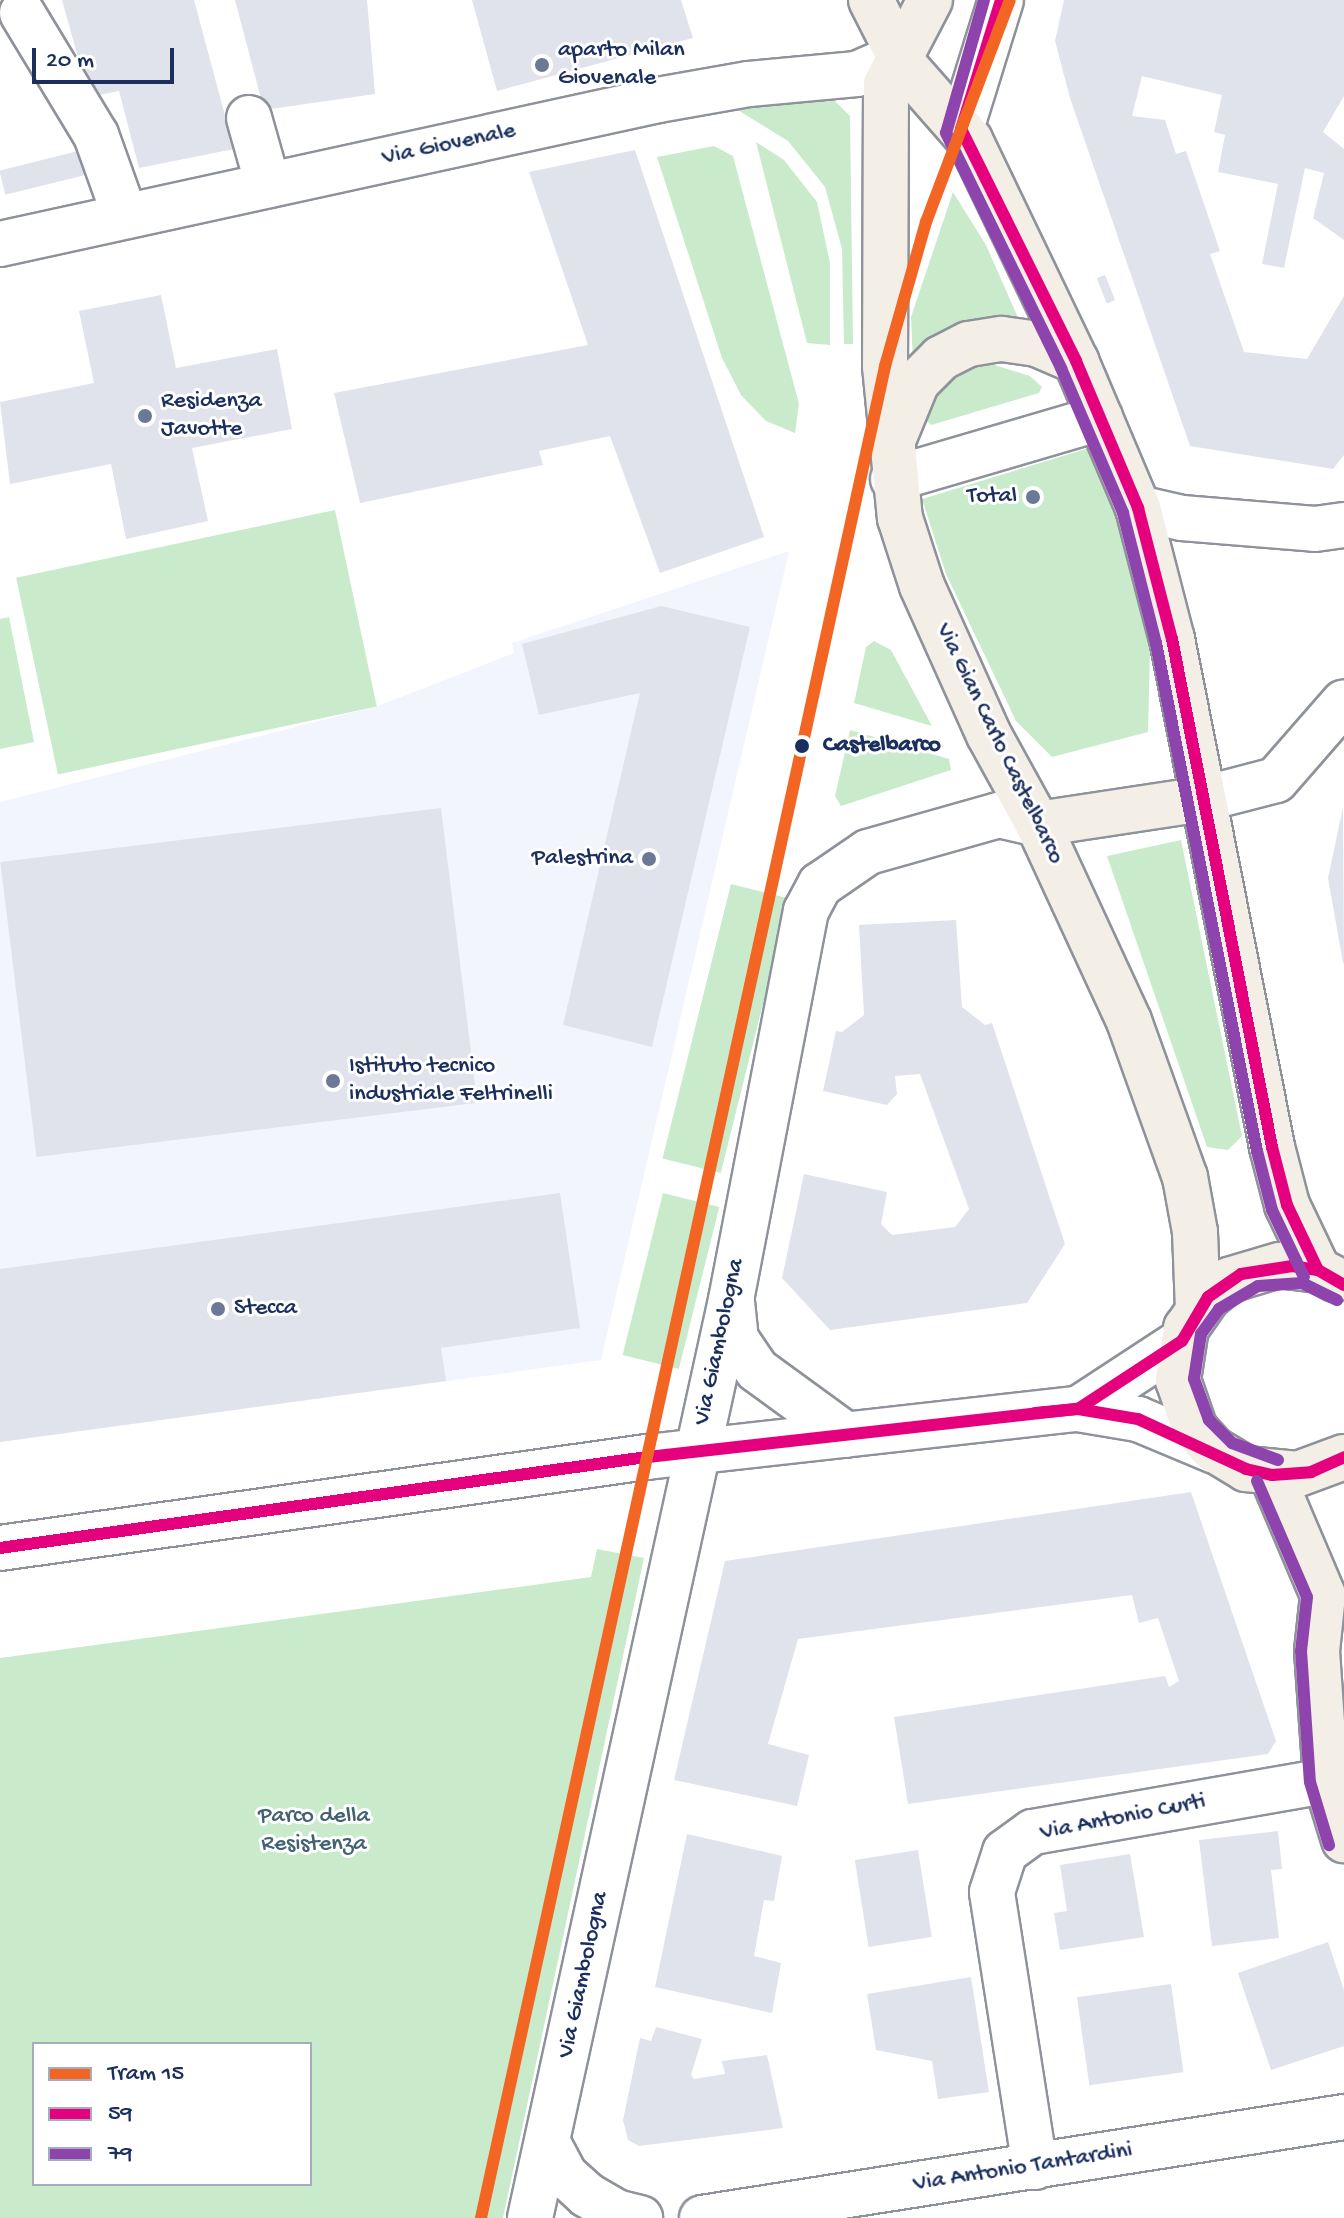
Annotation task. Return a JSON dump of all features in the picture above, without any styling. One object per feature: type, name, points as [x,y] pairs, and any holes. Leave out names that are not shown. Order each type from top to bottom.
[{"type":"main road","points":[[871,0],[898,56],[961,129],[1076,361],[1138,508],[1172,639],[1272,1147],[1287,1205],[1331,1278]]},
{"type":"main road","name":"Via Gian Carlo Castelbarco","points":[[930,0],[886,84],[883,146],[892,463],[922,586],[989,735],[1038,824],[1123,1006],[1177,1151],[1195,1232],[1190,1325],[1178,1380],[1184,1405],[1215,1451]]},
{"type":"main road","points":[[892,463],[917,382],[941,358],[969,344],[1002,339],[1037,344],[1076,361]]},
{"type":"main road","points":[[1038,824],[1203,799]]},
{"type":"main road","points":[[1190,1325],[1229,1280],[1253,1270],[1279,1265],[1331,1278]]},
{"type":"main road","points":[[1215,1451],[1246,1469],[1272,1475],[1311,1472],[1344,1457]]},
{"type":"main road","points":[[1272,1475],[1333,1586],[1317,1651],[1326,1781],[1344,1840]]},
{"type":"street","points":[[961,129],[1001,0]]},
{"type":"street","points":[[22,13],[96,135],[125,216]]},
{"type":"street","name":"Via Giovenale","points":[[0,244],[658,100],[749,84],[857,74],[898,56]]},
{"type":"street","points":[[249,118],[268,185]]},
{"type":"street","points":[[892,463],[1100,418]]},
{"type":"street","points":[[1138,508],[1182,518],[1315,529],[1344,526]]},
{"type":"street","points":[[1203,799],[1276,780],[1344,702]]},
{"type":"street","name":"Via Giambologna","points":[[530,2218],[731,1300],[806,911],[820,885],[868,852],[999,815],[1038,824]]},
{"type":"street","points":[[731,1300],[736,1339],[757,1370],[846,1435]]},
{"type":"street","points":[[1078,1409],[1190,1325]]},
{"type":"street","points":[[0,1548],[697,1451],[1078,1409],[1138,1419],[1215,1451]]},
{"type":"street","name":"Via Antonio Curti","points":[[1035,2167],[992,1892],[1005,1852],[1033,1832],[1326,1781]]},
{"type":"street","name":"Via Antonio Tantardini","points":[[702,2218],[1344,2117]]},
{"type":"street","points":[[548,2143],[565,2175],[587,2195],[616,2212],[640,2218]]},
{"type":"shaded area","name":"Istituto tecnico industriale Feltrinelli","points":[[789,551],[601,1360],[0,1442],[0,802],[378,706],[514,653],[512,643]]},
{"type":"green space","points":[[732,99],[835,101],[850,116],[853,344],[844,344],[842,249],[825,187],[788,141],[736,109]]},
{"type":"green space","points":[[756,142],[784,160],[817,202],[830,263],[830,345],[807,343]]},
{"type":"green space","points":[[714,146],[733,156],[799,404],[795,433],[766,421],[741,395],[722,358],[657,157]]},
{"type":"green space","points":[[953,192],[986,245],[1020,322],[961,322],[942,331],[913,364],[911,317]]},
{"type":"green space","points":[[991,364],[1030,376],[1042,387],[1039,393],[931,425],[927,421],[938,391],[971,368]]},
{"type":"green space","points":[[1089,448],[1114,509],[1150,651],[1148,732],[1052,757],[1016,721],[946,574],[922,499]]},
{"type":"green space","points":[[335,510],[377,707],[58,774],[16,578]]},
{"type":"green space","points":[[9,617],[34,742],[0,749],[0,619]]},
{"type":"green space","points":[[874,641],[891,650],[932,726],[854,703],[866,647]]},
{"type":"green space","points":[[850,730],[949,759],[951,770],[841,806],[835,796]]},
{"type":"green space","points":[[1181,840],[1242,1136],[1228,1150],[1207,1147],[1107,856]]},
{"type":"green space","points":[[731,884],[789,899],[721,1173],[663,1159]]},
{"type":"green space","points":[[663,1193],[719,1207],[679,1369],[623,1355]]},
{"type":"green space","name":"Parco della Resistenza","points":[[597,1549],[644,1558],[503,2218],[0,2218],[0,1658],[591,1577]]},
{"type":"building","points":[[62,0],[194,0],[234,149],[139,168],[119,91],[89,97]]},
{"type":"building","points":[[235,0],[367,0],[375,94],[264,110]]},
{"type":"building","name":"aparto Milan Giovenale","points":[[472,0],[681,0],[693,38],[497,91]]},
{"type":"building","points":[[1064,0],[1344,0],[1344,96],[1323,132],[1344,149],[1344,240],[1313,218],[1324,173],[1305,168],[1284,268],[1262,264],[1278,184],[1218,172],[1225,135],[1214,132],[1222,95],[1142,76],[1132,116],[1165,120],[1176,154],[1186,151],[1220,251],[1210,254],[1244,352],[1307,359],[1344,296],[1344,455],[1333,469],[1190,446],[1070,98],[1055,41]]},
{"type":"building","points":[[635,150],[764,537],[660,573],[610,436],[539,451],[543,465],[360,503],[334,393],[588,345],[529,172]]},
{"type":"building","points":[[78,151],[84,175],[5,195],[0,170]]},
{"type":"building","points":[[1105,275],[1115,300],[1107,303],[1097,278]]},
{"type":"building","name":"Residenza Javotte","points":[[161,295],[176,368],[277,349],[292,429],[192,448],[208,521],[126,539],[111,464],[10,484],[0,402],[94,383],[79,311]]},
{"type":"building","name":"Palestrina","points":[[661,606],[750,627],[652,1047],[563,1025],[640,693],[539,715],[522,644]]},
{"type":"building","points":[[1343,807],[1344,963],[1328,878]]},
{"type":"building","points":[[441,808],[477,1103],[37,1157],[0,862]]},
{"type":"building","points":[[956,920],[962,1007],[985,1025],[992,1023],[1065,1244],[1027,1303],[830,1330],[782,1278],[804,1174],[887,1192],[881,1224],[892,1235],[955,1227],[969,1209],[920,1074],[895,1076],[897,1094],[887,1105],[823,1091],[836,1031],[842,1032],[864,1015],[859,925]]},
{"type":"building","name":"Stecca","points":[[560,1193],[580,1328],[441,1348],[446,1381],[0,1442],[0,1269]]},
{"type":"building","points":[[1191,1492],[1276,1741],[1268,1754],[908,1804],[894,1717],[1165,1676],[1169,1687],[1179,1681],[1158,1618],[1139,1623],[1132,1595],[798,1639],[768,1744],[809,1755],[797,1806],[674,1780],[725,1561]]},
{"type":"building","points":[[1278,1831],[1282,1869],[1271,1870],[1279,1938],[1212,1946],[1199,1840]]},
{"type":"building","points":[[687,1834],[782,1856],[774,1901],[764,1900],[754,1956],[781,1963],[772,2013],[655,1987]]},
{"type":"building","points":[[918,1850],[932,1937],[869,1947],[855,1860]]},
{"type":"building","points":[[1130,1854],[1144,1937],[1060,1950],[1054,1913],[1067,1911],[1060,1865]]},
{"type":"building","points":[[1328,1942],[1344,1990],[1344,2046],[1271,2070],[1238,1973]]},
{"type":"building","points":[[971,1977],[989,2092],[938,2099],[932,2061],[876,2050],[867,1994]]},
{"type":"building","points":[[1171,1984],[1183,2072],[1089,2085],[1077,1997]]},
{"type":"building","points":[[656,2027],[702,2039],[691,2075],[694,2079],[725,2074],[722,2061],[767,2055],[783,2128],[639,2146],[628,2140],[623,2120],[640,2038],[651,2041]]},
{"type":"tram line","name":"15","points":[[481,2218],[885,366],[926,222],[1010,0]]},
{"type":"transit line","name":"79","points":[[984,0],[946,133],[1061,368],[1123,513],[1156,643],[1257,1151],[1272,1210],[1304,1277]]},
{"type":"transit line","name":"59","points":[[1001,0],[961,129],[1076,361],[1138,508],[1172,639],[1272,1147],[1287,1205],[1318,1270]]},
{"type":"transit line","name":"59","points":[[0,1548],[647,1457],[1078,1409],[1182,1341],[1208,1297],[1241,1274],[1292,1266],[1318,1270],[1344,1285]]},
{"type":"transit line","name":"79","points":[[1278,1460],[1232,1443],[1209,1420],[1194,1379],[1201,1334],[1219,1309],[1258,1286],[1302,1283],[1337,1300]]},
{"type":"transit line","name":"59","points":[[1035,1413],[1078,1409],[1138,1419],[1246,1469],[1272,1475],[1311,1472],[1344,1457]]},
{"type":"transit line","name":"79","points":[[1257,1481],[1307,1597],[1301,1651],[1310,1782],[1329,1845]]},
{"type":"place","name":"aparto Milan Giovenale","points":[[542,65]]},
{"type":"place","name":"Residenza Javotte","points":[[145,416]]},
{"type":"place","name":"Total","points":[[1033,497]]},
{"type":"place","name":"Castelbarco","points":[[802,746]]},
{"type":"place","name":"Palestrina","points":[[649,859]]},
{"type":"place","name":"Istituto tecnico industriale Feltrinelli","points":[[333,1081]]},
{"type":"place","name":"Stecca","points":[[218,1309]]}]
